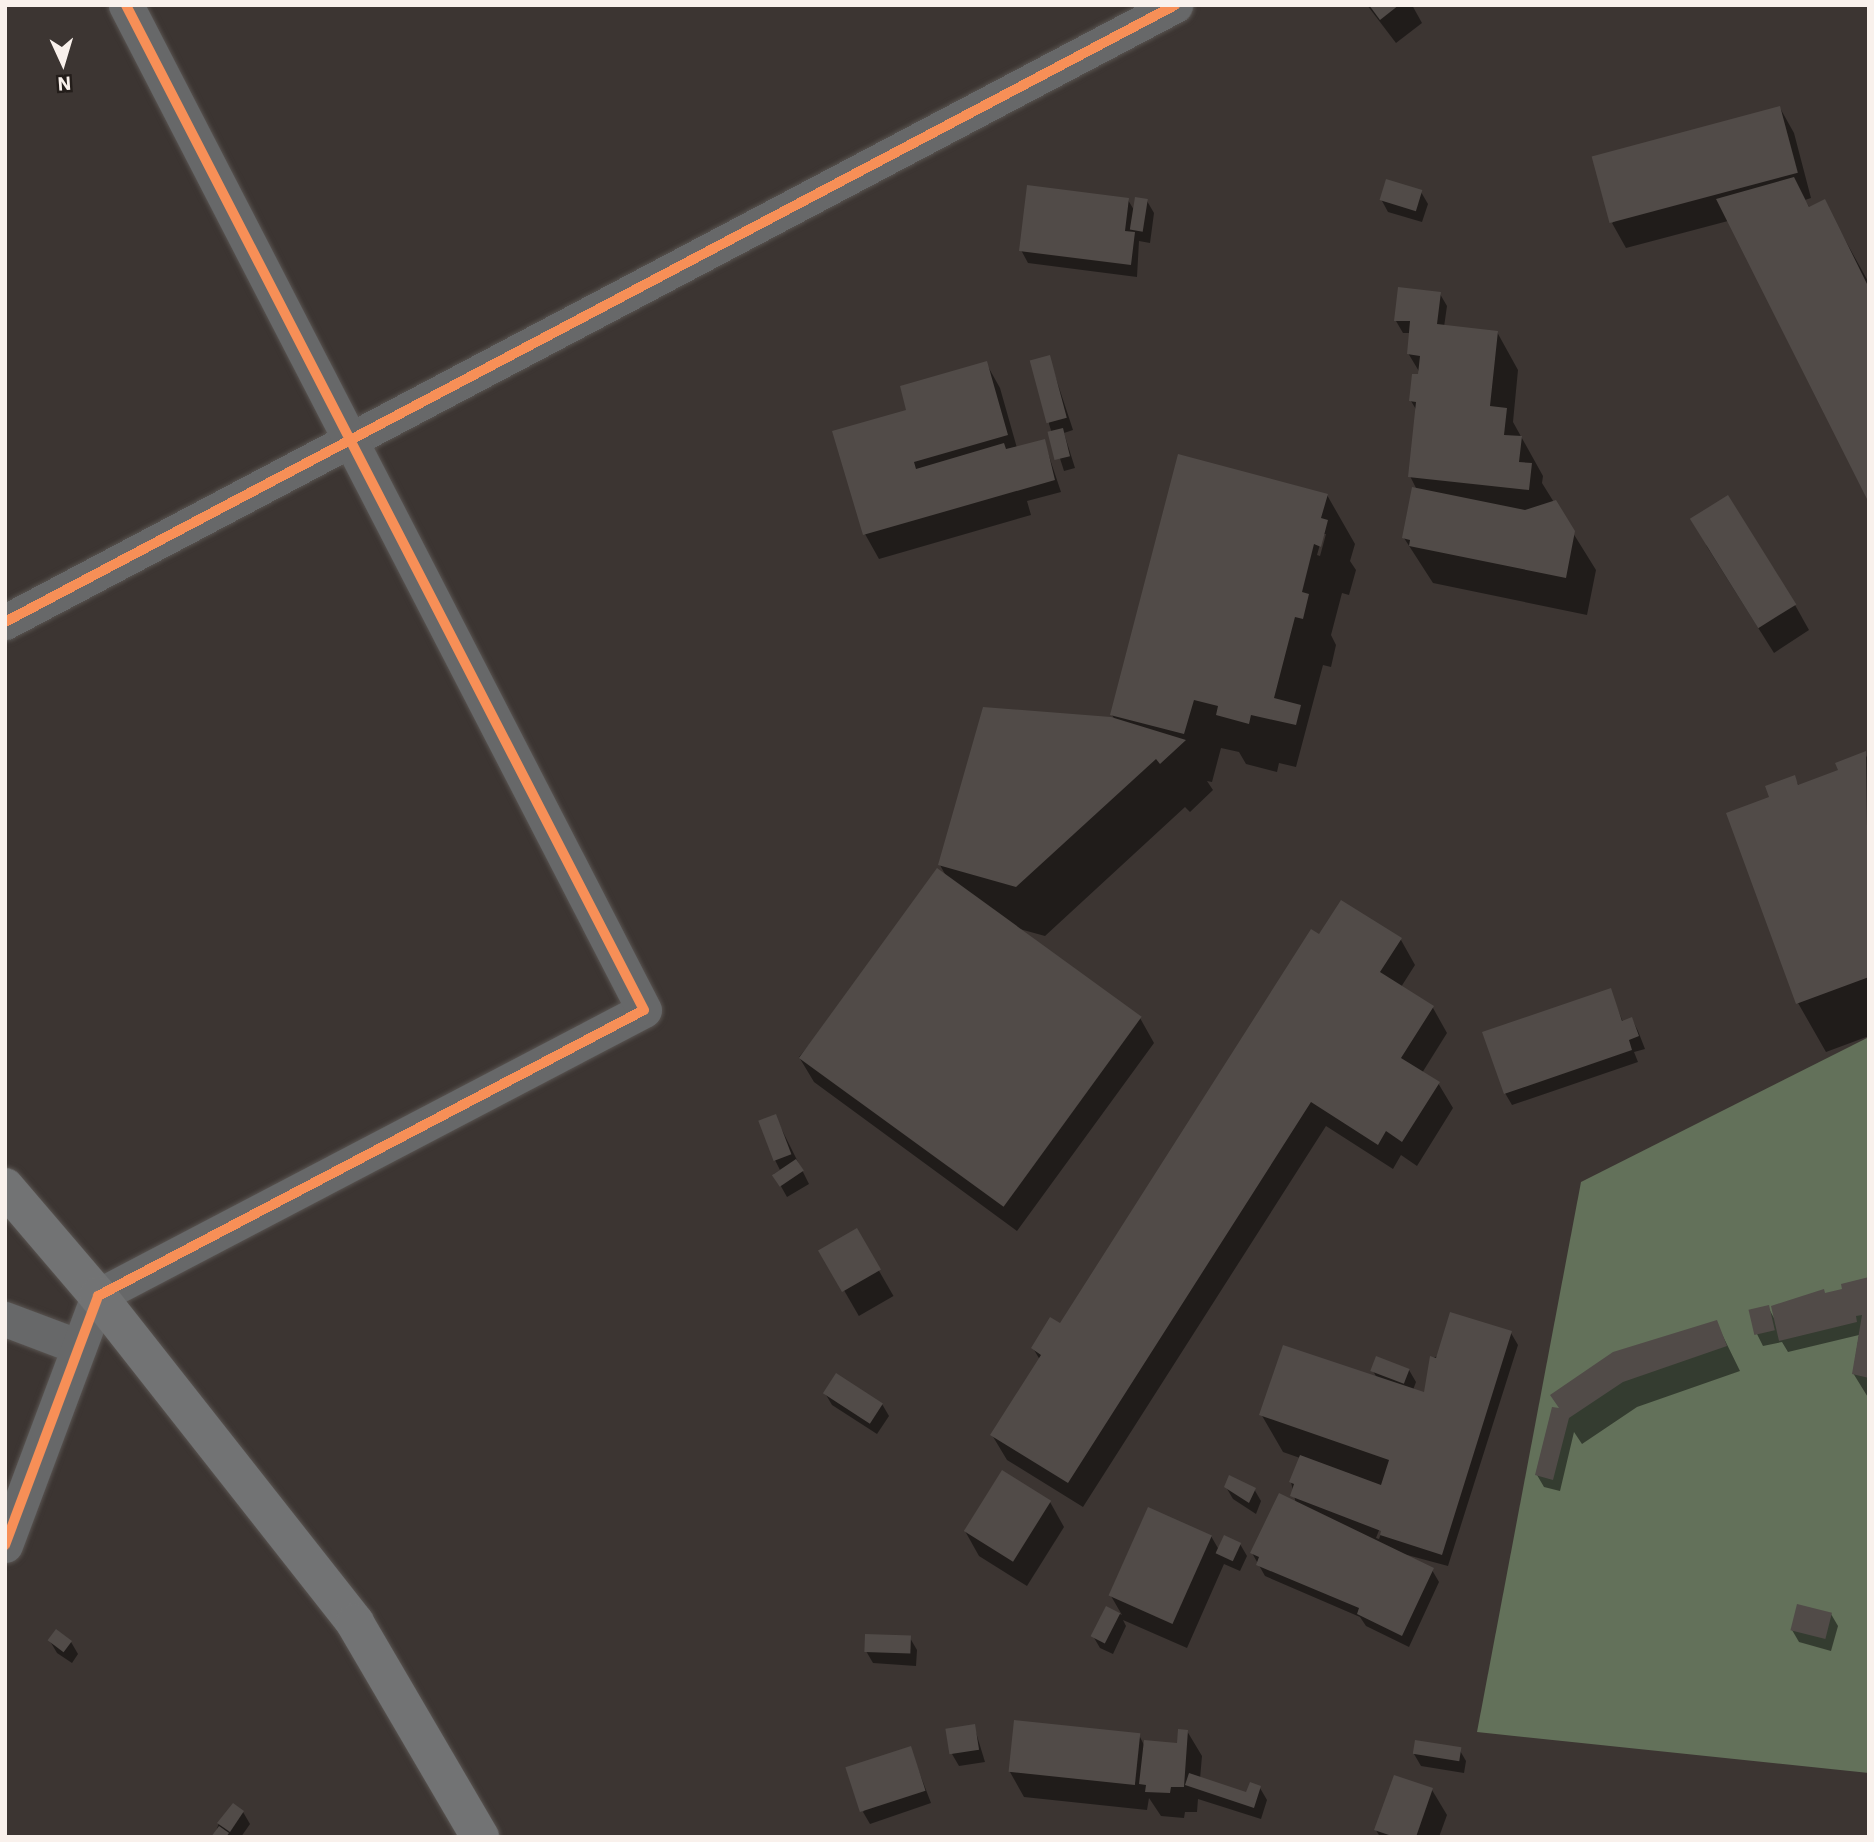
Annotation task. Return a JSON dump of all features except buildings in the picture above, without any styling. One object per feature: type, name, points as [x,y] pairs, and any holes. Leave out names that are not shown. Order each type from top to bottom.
[{"type":"street","points":[[5,1545],[98,1296],[644,1010],[127,5]]},
{"type":"street","points":[[5,622],[1175,5]]},
{"type":"street","points":[[5,1187],[98,1296],[355,1623],[481,1837]]},
{"type":"street","points":[[5,1318],[79,1347]]},
{"type":"green space","points":[[1869,1037],[1869,1773],[1477,1732],[1581,1182]]},
{"type":"cycle path","points":[[5,1545],[98,1296],[644,1010],[126,5]]},
{"type":"cycle path","points":[[5,622],[1175,5]]}]
